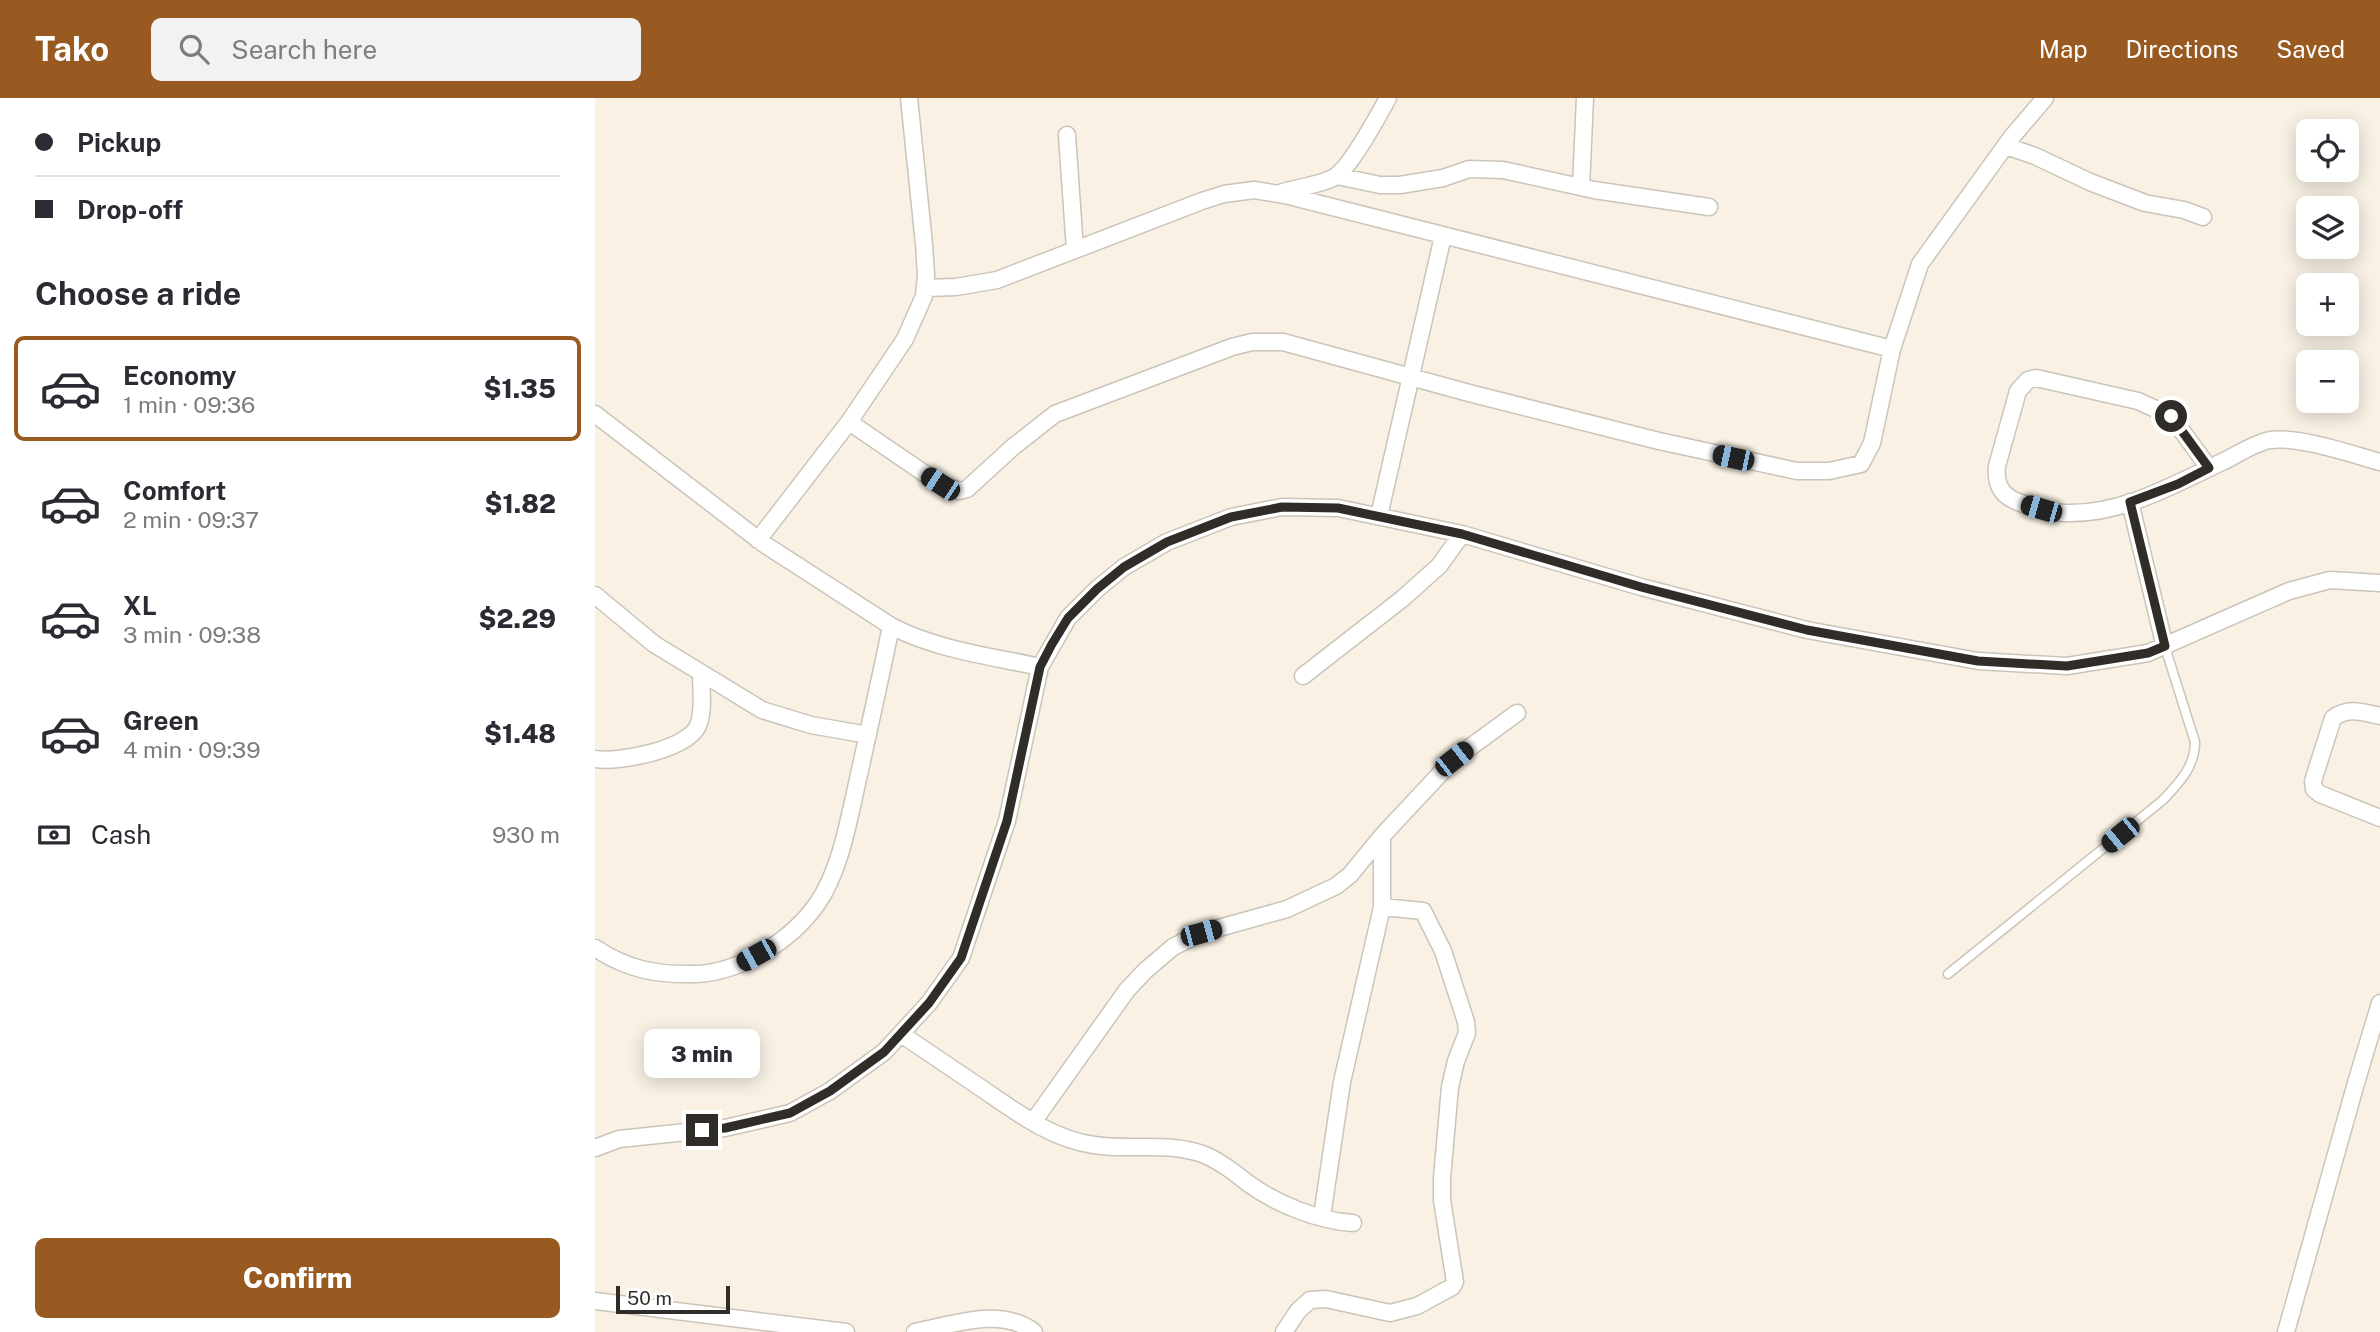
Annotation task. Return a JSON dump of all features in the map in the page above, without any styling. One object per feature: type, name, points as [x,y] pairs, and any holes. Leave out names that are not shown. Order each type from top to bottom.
[{"type":"street","points":[[1337,176],[1388,98]]},
{"type":"street","points":[[1581,187],[1585,98]]},
{"type":"street","points":[[849,422],[940,484],[959,491],[975,483],[1013,447],[1055,414],[1232,347],[1252,342],[1283,342],[1659,441],[1797,471],[1829,471],[1861,464],[1872,443],[1892,349],[1920,264],[2006,146],[2045,98]]},
{"type":"street","points":[[758,540],[849,422],[905,339],[925,288],[924,244],[911,99]]},
{"type":"street","points":[[1067,135],[1075,250]]},
{"type":"street","points":[[2006,146],[2145,203],[2184,209],[2203,218]]},
{"type":"street","points":[[1278,194],[1337,176],[1380,185],[1400,186],[1443,178],[1469,169],[1503,170],[1581,187],[1709,207]]},
{"type":"street","points":[[925,288],[965,286],[997,280],[1224,194],[1254,190],[1892,349]]},
{"type":"street","points":[[1379,516],[1443,236]]},
{"type":"street","points":[[2209,468],[2171,416],[2154,407],[2036,378],[2021,385],[2018,391],[1996,476],[2001,492],[2018,502],[2063,513],[2078,513],[2130,502],[2178,484],[2259,444],[2274,440],[2303,443],[2380,462]]},
{"type":"street","points":[[595,414],[758,540],[891,626],[933,644],[1040,667]]},
{"type":"street","points":[[2130,502],[2165,646]]},
{"type":"street","points":[[595,1148],[619,1139],[725,1128],[790,1113],[830,1091],[884,1052],[929,1003],[961,958],[1007,821],[1040,667],[1068,618],[1124,567],[1167,542],[1231,517],[1282,507],[1338,508],[1462,534],[1641,587],[1807,630],[1966,659],[2067,666],[2148,653],[2289,591],[2330,580],[2380,583]]},
{"type":"street","points":[[1303,676],[1439,566],[1462,534]]},
{"type":"street","points":[[595,595],[654,644],[762,710],[811,725],[868,735]]},
{"type":"street","points":[[595,948],[638,970],[706,973],[739,965],[786,936],[817,903],[843,844],[891,626]]},
{"type":"street","points":[[595,759],[607,761],[633,758],[689,737],[699,725],[701,673]]},
{"type":"street","points":[[2380,716],[2354,710],[2333,718],[2313,781],[2313,789],[2320,794],[2380,818]]},
{"type":"street","points":[[1033,1122],[1127,990],[1173,947],[1201,933],[1287,909],[1336,886],[1350,875],[1382,836],[1454,759],[1517,713]]},
{"type":"street","points":[[1322,1216],[1340,1092],[1382,907],[1382,836]]},
{"type":"street","points":[[1284,1332],[1298,1311],[1310,1300],[1326,1299],[1391,1313],[1417,1306],[1452,1287],[1455,1282],[1442,1200],[1442,1178],[1450,1087],[1467,1033],[1466,1022],[1443,951],[1423,911],[1382,907]]},
{"type":"street","points":[[2286,1332],[2380,1003]]},
{"type":"street","points":[[901,1034],[1055,1134],[1093,1145],[1174,1147],[1205,1155],[1230,1168],[1270,1198],[1300,1212],[1353,1223]]},
{"type":"street","points":[[595,1301],[846,1332]]},
{"type":"street","points":[[915,1332],[988,1318],[1017,1322],[1034,1332]]},
{"type":"lane","points":[[1948,974],[2163,800],[2185,776],[2195,752],[2195,742],[2165,646]]},
{"type":"route","points":[[702,1130],[725,1128],[790,1113],[830,1091],[884,1052],[929,1003],[961,958],[989,876],[1007,821],[1040,667],[1068,618],[1097,589],[1124,567],[1167,542],[1231,517],[1282,507],[1338,508],[1462,534],[1641,587],[1807,630],[1978,661],[2067,666],[2148,653],[2165,646],[2130,502],[2178,484],[2209,468],[2171,416]]}]
